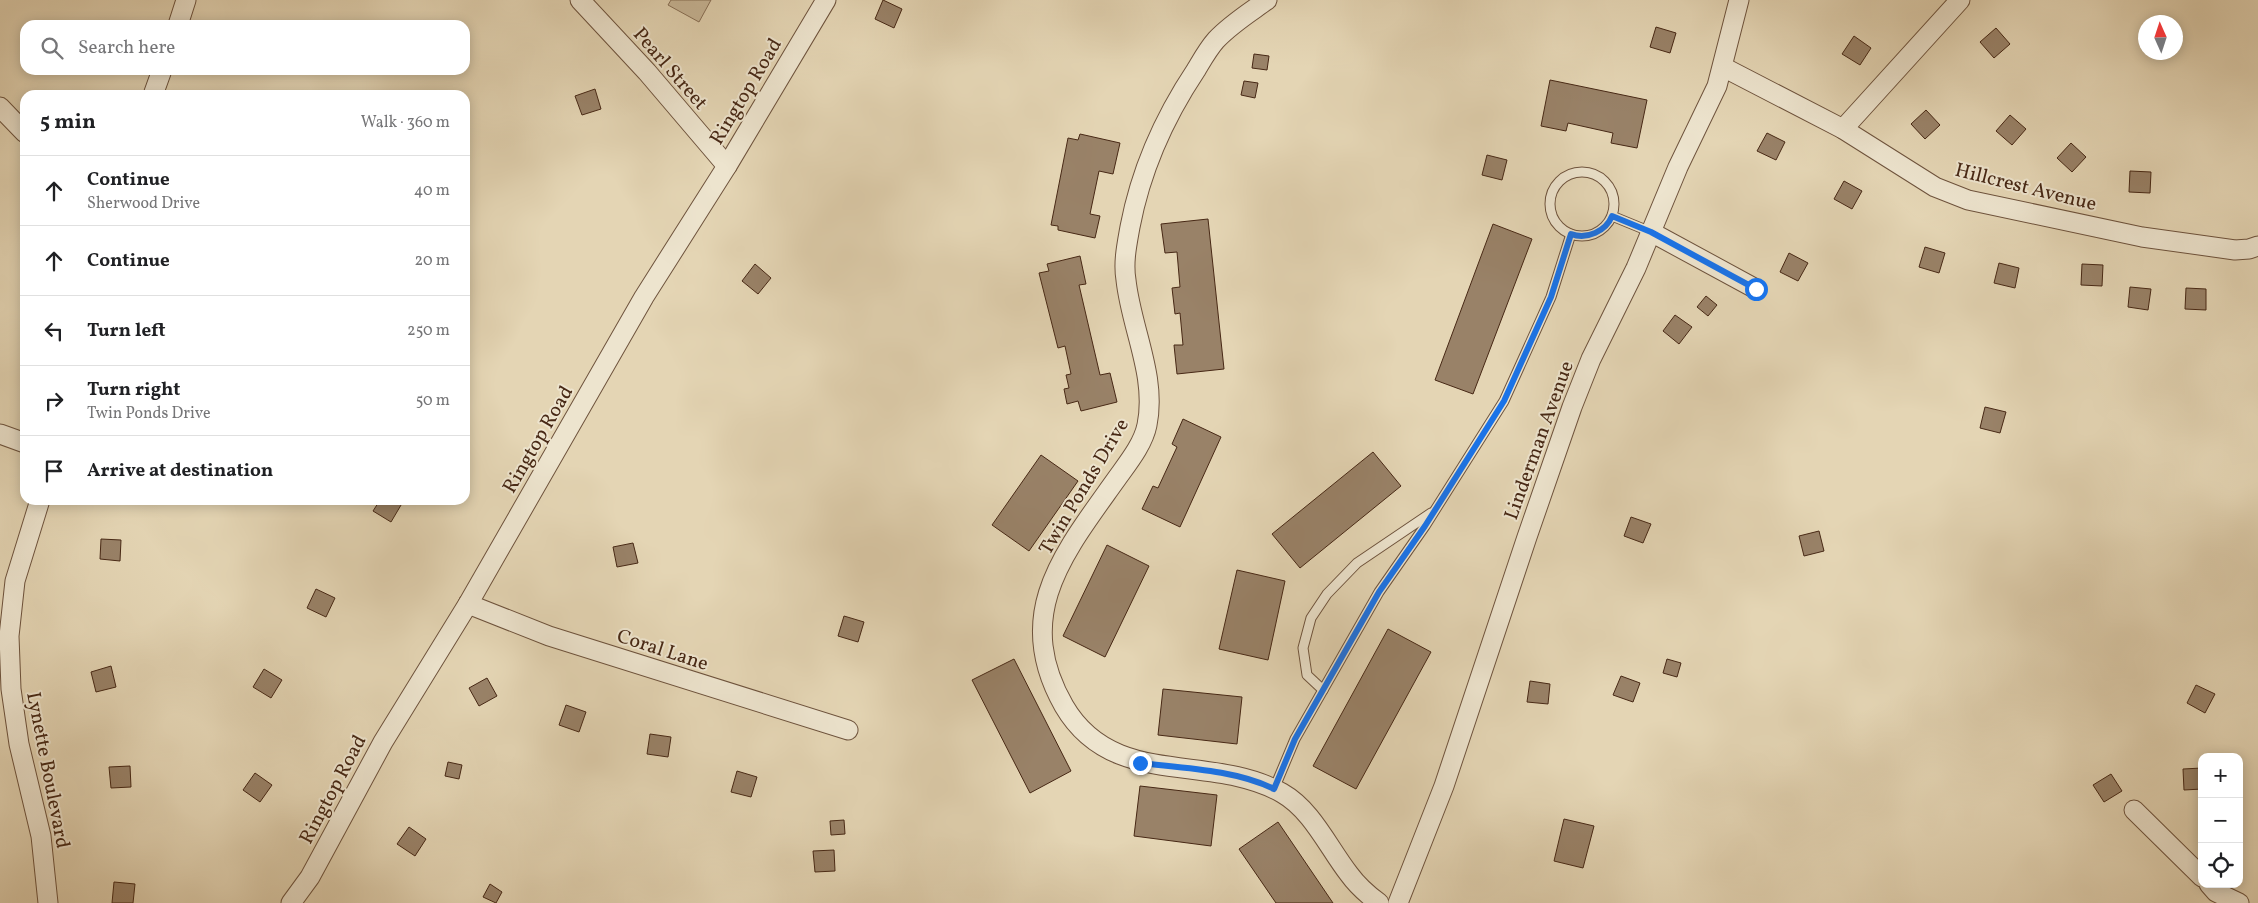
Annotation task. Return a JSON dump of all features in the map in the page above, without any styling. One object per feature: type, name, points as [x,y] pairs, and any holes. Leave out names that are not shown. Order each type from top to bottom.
[{"type":"street","points":[[180,20],[186,0]]},
{"type":"street","name":"Pearl Street","points":[[580,0],[646,72],[727,166]]},
{"type":"street","name":"Ringtop Road","points":[[291,903],[310,877],[383,742],[468,604],[644,297],[727,166],[826,0]]},
{"type":"street","name":"Twin Ponds Drive","points":[[1267,0],[1234,24],[1214,42],[1177,99],[1151,152],[1136,196],[1126,249],[1125,275],[1129,304],[1148,375],[1150,402],[1148,424],[1144,437],[1128,463],[1068,547],[1044,603],[1041,629],[1043,653],[1050,677],[1065,707],[1086,734],[1120,756],[1140,763],[1212,771],[1264,784],[1274,789],[1298,805],[1318,829],[1351,877],[1379,903]]},
{"type":"street","name":"Linderman Avenue","points":[[1398,903],[1444,786],[1572,407],[1590,360],[1636,268],[1678,168],[1717,86],[1739,0]]},
{"type":"street","points":[[1843,130],[1960,0]]},
{"type":"street","name":"Hillcrest Avenue","points":[[1723,67],[1843,130],[1935,187],[1968,200],[2142,236],[2235,250],[2250,250],[2258,246]]},
{"type":"street","points":[[155,90],[160,75]]},
{"type":"street","points":[[0,107],[20,128]]},
{"type":"street","points":[[1651,232],[1756,289]]},
{"type":"street","points":[[0,434],[20,441]]},
{"type":"street","name":"Lynette Boulevard","points":[[39,505],[14,590],[9,636],[11,689],[7,714],[19,744],[41,836],[48,903]]},
{"type":"street","name":"Coral Lane","points":[[468,604],[549,636],[848,730]]},
{"type":"street","points":[[2134,810],[2198,874]]},
{"type":"street","points":[[2212,888],[2216,892],[2239,903]]},
{"type":"lane","points":[[1576,171],[1589,172],[1601,176],[1610,186],[1615,197],[1612,216],[1600,231],[1588,236],[1571,234],[1564,231],[1555,222],[1550,210],[1550,197],[1555,185],[1564,176],[1576,171]]},
{"type":"lane","points":[[1612,216],[1651,232]]},
{"type":"lane","points":[[1274,789],[1295,739],[1379,592],[1434,512],[1504,401],[1551,297],[1571,234]]},
{"type":"lane","points":[[1323,690],[1307,675],[1303,648],[1311,618],[1328,594],[1357,563],[1434,512]]},
{"type":"shaded area","points":[[671,0],[711,0],[699,22],[668,5]]},
{"type":"building","points":[[883,0],[902,9],[894,28],[875,19]]},
{"type":"building","points":[[1656,27],[1676,33],[1670,53],[1650,47]]},
{"type":"building","points":[[1996,28],[2010,44],[1994,58],[1980,42]]},
{"type":"building","points":[[1854,36],[1871,48],[1860,65],[1842,54]]},
{"type":"building","points":[[1254,54],[1269,56],[1267,70],[1252,68]]},
{"type":"building","points":[[1550,80],[1647,100],[1637,148],[1611,143],[1613,133],[1568,123],[1566,131],[1541,126]]},
{"type":"building","points":[[1244,81],[1258,83],[1255,98],[1241,95]]},
{"type":"building","points":[[595,89],[601,109],[582,115],[575,96]]},
{"type":"building","points":[[1926,110],[1940,125],[1925,139],[1911,124]]},
{"type":"building","points":[[2010,115],[2026,129],[2012,145],[1996,131]]},
{"type":"building","points":[[1767,133],[1785,142],[1776,160],[1757,151]]},
{"type":"building","points":[[1080,134],[1120,143],[1113,174],[1099,171],[1090,214],[1100,216],[1095,238],[1058,230],[1058,226],[1051,225],[1068,138],[1078,140]]},
{"type":"building","points":[[2071,143],[2086,157],[2072,172],[2057,158]]},
{"type":"building","points":[[1487,155],[1507,160],[1502,180],[1482,175]]},
{"type":"building","points":[[2130,171],[2151,172],[2150,193],[2129,192]]},
{"type":"building","points":[[1844,181],[1862,191],[1852,209],[1834,199]]},
{"type":"building","points":[[1208,219],[1224,369],[1177,374],[1174,345],[1183,345],[1180,313],[1175,314],[1172,288],[1180,287],[1177,252],[1165,253],[1161,224]]},
{"type":"building","points":[[1493,224],[1532,239],[1473,394],[1435,380]]},
{"type":"building","points":[[1925,247],[1945,253],[1939,273],[1919,267]]},
{"type":"building","points":[[1789,253],[1808,263],[1798,281],[1780,272]]},
{"type":"building","points":[[1080,256],[1086,284],[1079,285],[1100,375],[1110,373],[1117,402],[1081,411],[1078,401],[1067,404],[1064,389],[1069,388],[1066,375],[1071,374],[1065,346],[1058,348],[1039,273],[1049,271],[1047,264]]},
{"type":"building","points":[[1999,263],[2019,268],[2015,288],[1994,283]]},
{"type":"building","points":[[755,264],[771,278],[758,294],[742,281]]},
{"type":"building","points":[[2082,264],[2103,265],[2102,286],[2081,285]]},
{"type":"building","points":[[2130,287],[2151,289],[2148,310],[2128,307]]},
{"type":"building","points":[[2186,288],[2206,289],[2206,310],[2185,309]]},
{"type":"building","points":[[1706,296],[1717,305],[1708,316],[1697,307]]},
{"type":"building","points":[[1675,315],[1692,327],[1679,344],[1663,331]]},
{"type":"building","points":[[1985,407],[2006,412],[2000,433],[1980,428]]},
{"type":"building","points":[[1183,419],[1221,437],[1180,527],[1142,509],[1153,486],[1158,488],[1177,447],[1172,444]]},
{"type":"building","points":[[1373,452],[1401,486],[1300,568],[1272,534]]},
{"type":"building","points":[[1041,455],[1078,481],[1029,551],[992,525]]},
{"type":"building","points":[[377,505],[401,505],[391,522],[373,511]]},
{"type":"building","points":[[1631,517],[1651,524],[1643,543],[1624,536]]},
{"type":"building","points":[[1819,531],[1824,551],[1804,556],[1799,536]]},
{"type":"building","points":[[101,539],[121,540],[120,561],[100,559]]},
{"type":"building","points":[[633,543],[638,563],[617,567],[613,547]]},
{"type":"building","points":[[1107,545],[1149,566],[1105,657],[1063,636]]},
{"type":"building","points":[[1237,570],[1285,581],[1268,660],[1219,649]]},
{"type":"building","points":[[316,589],[335,598],[326,617],[307,608]]},
{"type":"building","points":[[844,616],[864,622],[858,642],[838,636]]},
{"type":"building","points":[[1388,629],[1431,652],[1356,789],[1313,766]]},
{"type":"building","points":[[1014,659],[1071,771],[1030,793],[972,680]]},
{"type":"building","points":[[1667,659],[1681,663],[1677,677],[1663,673]]},
{"type":"building","points":[[111,666],[116,687],[96,692],[91,672]]},
{"type":"building","points":[[264,669],[282,680],[271,698],[253,687]]},
{"type":"building","points":[[1621,676],[1640,683],[1633,702],[1613,695]]},
{"type":"building","points":[[487,678],[497,696],[479,706],[469,688]]},
{"type":"building","points":[[1530,681],[1550,684],[1548,704],[1527,702]]},
{"type":"building","points":[[2196,685],[2215,694],[2205,713],[2187,703]]},
{"type":"building","points":[[1163,689],[1242,697],[1237,744],[1158,735]]},
{"type":"building","points":[[566,705],[586,712],[579,732],[559,725]]},
{"type":"building","points":[[650,734],[671,737],[668,757],[647,754]]},
{"type":"building","points":[[448,762],[462,765],[459,779],[445,776]]},
{"type":"building","points":[[130,766],[131,787],[111,788],[109,767]]},
{"type":"building","points":[[2198,768],[2198,789],[2184,790],[2183,769]]},
{"type":"building","points":[[737,771],[757,777],[751,797],[731,792]]},
{"type":"building","points":[[255,773],[272,785],[260,802],[243,790]]},
{"type":"building","points":[[2111,774],[2122,791],[2104,802],[2093,785]]},
{"type":"building","points":[[1140,786],[1217,795],[1211,846],[1134,836]]},
{"type":"building","points":[[1564,819],[1594,826],[1583,868],[1554,861]]},
{"type":"building","points":[[844,820],[845,834],[831,835],[830,821]]},
{"type":"building","points":[[1278,822],[1333,903],[1276,903],[1239,849]]},
{"type":"building","points":[[409,827],[426,839],[415,856],[397,844]]},
{"type":"building","points":[[834,850],[835,871],[815,872],[813,851]]},
{"type":"building","points":[[114,882],[135,884],[133,903],[112,903]]},
{"type":"building","points":[[490,884],[502,892],[496,903],[483,897]]},
{"type":"route","points":[[1140,763],[1212,771],[1264,784],[1274,789],[1295,739],[1379,592],[1425,526],[1504,401],[1551,297],[1571,234],[1588,236],[1600,231],[1612,216],[1651,232],[1756,289]]}]
